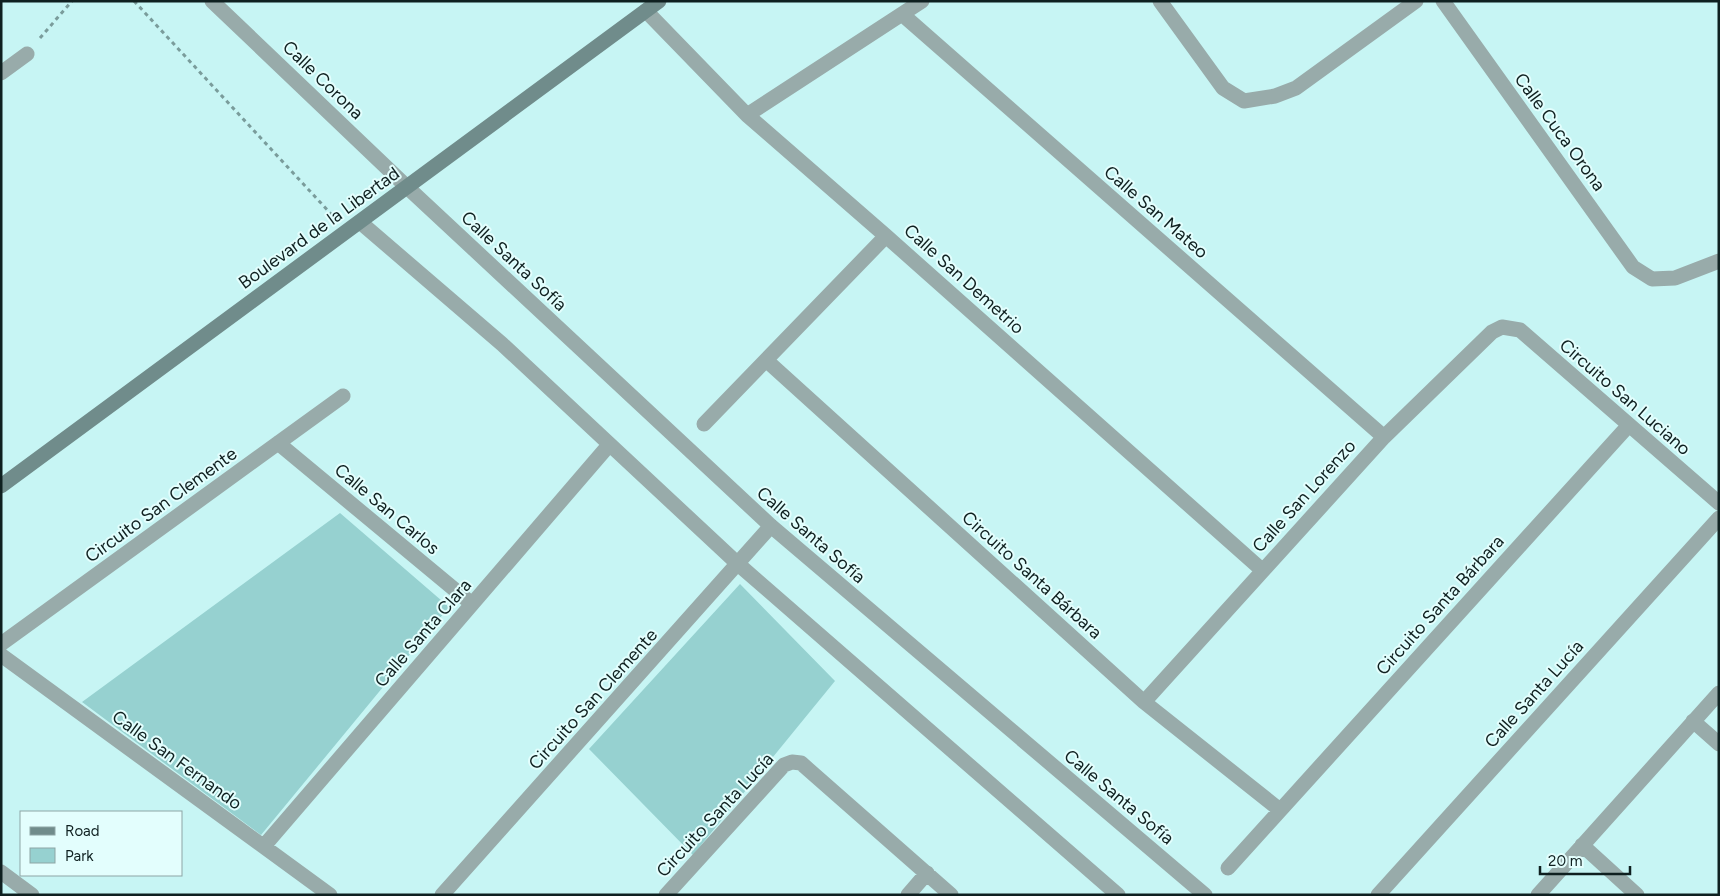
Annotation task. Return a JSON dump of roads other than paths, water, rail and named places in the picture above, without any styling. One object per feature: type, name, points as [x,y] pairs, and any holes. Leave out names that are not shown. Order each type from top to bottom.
[{"type":"street","name":"Calle Corona","points":[[212,1],[407,187]]},
{"type":"street","name":"Boulevard de la Libertad","points":[[1,486],[659,1]]},
{"type":"street","points":[[747,115],[922,1]]},
{"type":"street","points":[[1160,1],[1223,88],[1244,101],[1276,96],[1296,88],[1416,1]]},
{"type":"street","name":"Calle Cuca Orona","points":[[1443,1],[1633,267],[1652,279],[1675,278],[1718,262]]},
{"type":"street","name":"Calle San Demetrio","points":[[646,11],[747,115],[1262,570]]},
{"type":"street","name":"Calle San Mateo","points":[[903,15],[1384,437]]},
{"type":"street","points":[[1,73],[27,54]]},
{"type":"street","name":"Calle Santa Sofía","points":[[407,187],[771,526],[1205,895]]},
{"type":"street","points":[[360,222],[502,344],[738,564],[1118,895]]},
{"type":"street","points":[[704,424],[886,236]]},
{"type":"street","name":"Calle San Lorenzo","points":[[1144,702],[1384,437],[1492,332],[1502,327]]},
{"type":"street","name":"Circuito San Luciano","points":[[1502,327],[1520,330],[1719,503]]},
{"type":"street","name":"Circuito Santa Bárbara","points":[[766,360],[1144,702],[1280,810]]},
{"type":"street","name":"Circuito San Clemente","points":[[1,644],[343,396]]},
{"type":"street","name":"Circuito Santa Bárbara","points":[[1228,868],[1629,425]]},
{"type":"street","name":"Calle San Carlos","points":[[278,443],[472,604]]},
{"type":"street","name":"Calle Santa Clara","points":[[264,846],[609,444]]},
{"type":"street","name":"Calle Santa Lucía","points":[[1378,895],[1719,518]]},
{"type":"street","name":"Circuito San Clemente","points":[[442,895],[771,526]]},
{"type":"street","name":"Calle San Fernando","points":[[1,655],[330,895]]},
{"type":"street","points":[[1538,895],[1719,693]]},
{"type":"street","points":[[1693,721],[1719,744]]},
{"type":"street","name":"Circuito Santa Lucía","points":[[666,895],[784,765],[792,762],[801,763],[927,873]]},
{"type":"street","points":[[1582,845],[1636,895]]},
{"type":"street","points":[[1,872],[32,895]]},
{"type":"street","points":[[908,895],[927,873],[951,895]]}]
